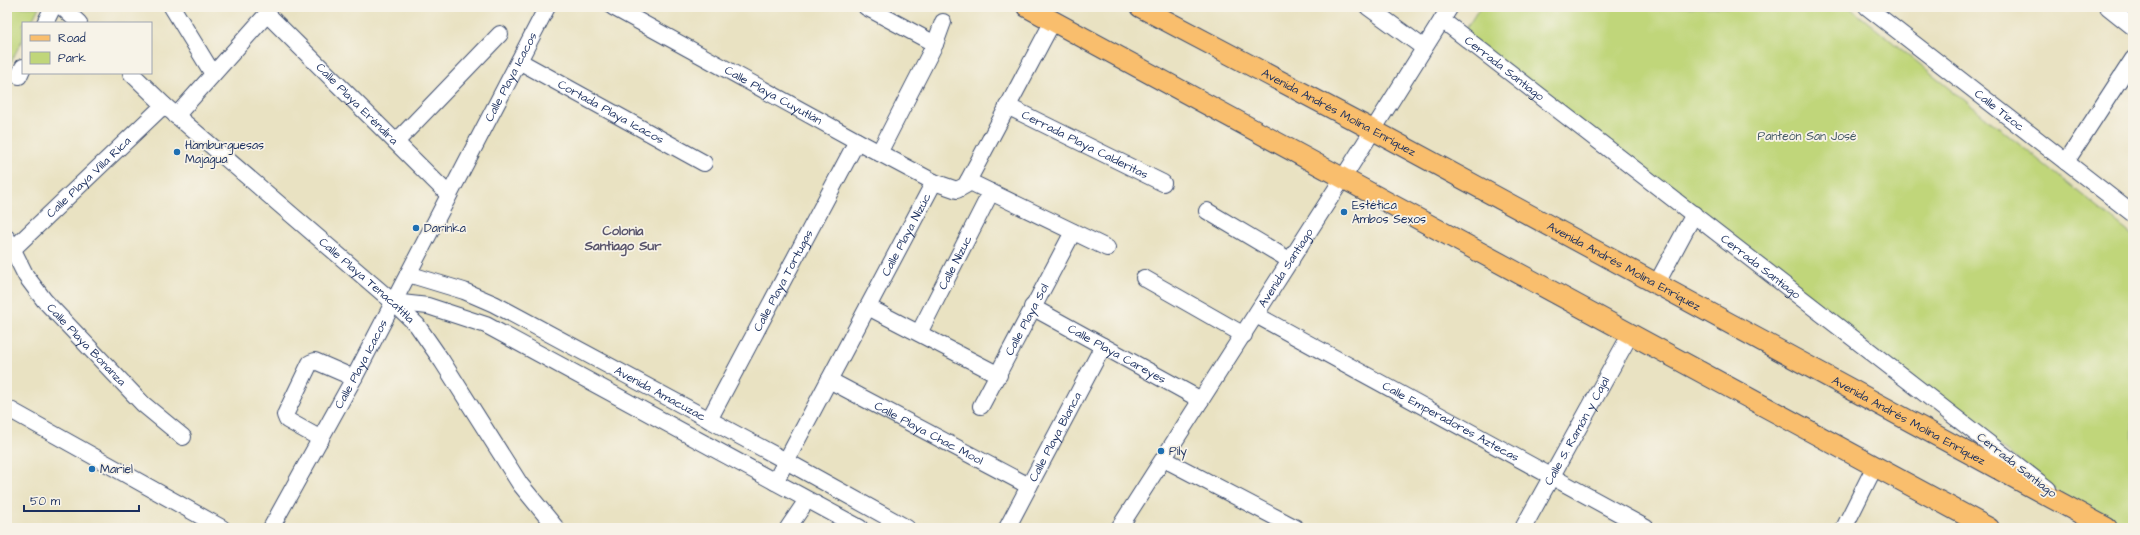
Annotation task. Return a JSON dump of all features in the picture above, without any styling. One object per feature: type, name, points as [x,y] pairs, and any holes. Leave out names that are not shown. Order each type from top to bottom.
[{"type":"main road","points":[[1028,7],[1989,528]]},
{"type":"main road","name":"Avenida Andrés Molina Enríquez","points":[[1140,7],[1373,130],[1657,283],[2107,528]]},
{"type":"street","points":[[46,22],[53,7]]},
{"type":"street","points":[[62,7],[78,22]]},
{"type":"street","points":[[172,7],[213,74],[176,116]]},
{"type":"street","name":"Calle Playa Icacos","points":[[271,528],[354,378],[448,194],[547,7]]},
{"type":"street","name":"Calle Playa Cuyutlán","points":[[613,7],[934,182]]},
{"type":"street","points":[[866,7],[935,44]]},
{"type":"street","points":[[1368,7],[1424,48]]},
{"type":"street","name":"Calle Tizoc","points":[[1867,7],[2133,214]]},
{"type":"street","points":[[2108,7],[2133,27]]},
{"type":"street","name":"Calle Playa Eréndira","points":[[213,74],[267,14],[448,194]]},
{"type":"street","name":"Avenida Santiago","points":[[1120,528],[1291,261],[1446,14]]},
{"type":"street","name":"Cerrada Santiago","points":[[1446,14],[1694,214],[2080,513]]},
{"type":"street","points":[[1053,21],[968,181],[1107,248]]},
{"type":"street","points":[[879,153],[935,44],[943,22]]},
{"type":"street","points":[[396,142],[500,34]]},
{"type":"street","points":[[2066,162],[2133,59]]},
{"type":"street","name":"Cortada Playa Icacos","points":[[519,60],[704,163]]},
{"type":"street","name":"Calle Playa Tenacatitla","points":[[132,74],[176,116],[394,302],[417,325],[442,361],[520,484],[556,528]]},
{"type":"street","name":"Calle Playa Villa Rica","points":[[10,243],[164,105]]},
{"type":"street","name":"Cerrada Playa Calderitas","points":[[1007,106],[1163,183]]},
{"type":"street","name":"Calle Playa Tortugas","points":[[709,420],[857,141]]},
{"type":"street","name":"Calle Playa Nizúc","points":[[776,482],[934,182],[957,190],[968,181]]},
{"type":"street","name":"Calle Nizuc","points":[[919,333],[991,192]]},
{"type":"street","points":[[1207,211],[1291,261]]},
{"type":"street","points":[[1657,283],[1694,214]]},
{"type":"street","name":"Calle Playa Sol","points":[[981,406],[999,375],[1032,307],[1073,232]]},
{"type":"street","name":"Calle Playa Bonanza","points":[[10,243],[26,276],[44,300],[143,404],[183,437]]},
{"type":"street","name":"Avenida Amacuzac","points":[[408,274],[464,291],[494,304],[786,461],[907,528]]},
{"type":"street","points":[[1144,278],[1244,335]]},
{"type":"street","name":"Avenida Amacuzac","points":[[394,302],[428,306],[486,325],[860,528]]},
{"type":"street","points":[[868,307],[999,375]]},
{"type":"street","name":"Calle Playa Careyes","points":[[1032,307],[1201,400]]},
{"type":"street","name":"Calle Emperadores Aztecas","points":[[1256,315],[1646,528]]},
{"type":"street","name":"Calle S. Ramón y Cajal","points":[[1523,528],[1631,333]]},
{"type":"street","name":"Calle Playa Blanca","points":[[1006,528],[1103,346]]},
{"type":"street","points":[[320,439],[287,420],[285,415],[310,363],[315,361],[354,378]]},
{"type":"street","name":"Calle Playa Chac Mool","points":[[829,380],[1029,486]]},
{"type":"street","points":[[7,408],[222,528]]},
{"type":"street","points":[[1164,459],[1296,528]]},
{"type":"street","points":[[1844,528],[1875,466]]},
{"type":"street","points":[[788,528],[807,500]]},
{"type":"green space","points":[[7,7],[39,7],[32,22],[22,22],[22,40],[11,62],[7,60]]},
{"type":"green space","name":"Panteón San José","points":[[1480,7],[1849,7],[2133,236],[2133,528],[2119,528],[2062,494],[1464,32]]},
{"type":"place","name":"Hamburguesas Majagua","points":[[177,152]]},
{"type":"place","name":"Estética Ambos Sexos","points":[[1344,212]]},
{"type":"place","name":"Darinka","points":[[416,228]]},
{"type":"place","name":"Pily","points":[[1161,451]]},
{"type":"place","name":"Mariel","points":[[92,469]]},
{"type":"district","name":"Colonia Santiago Sur","points":[[623,238]]}]
